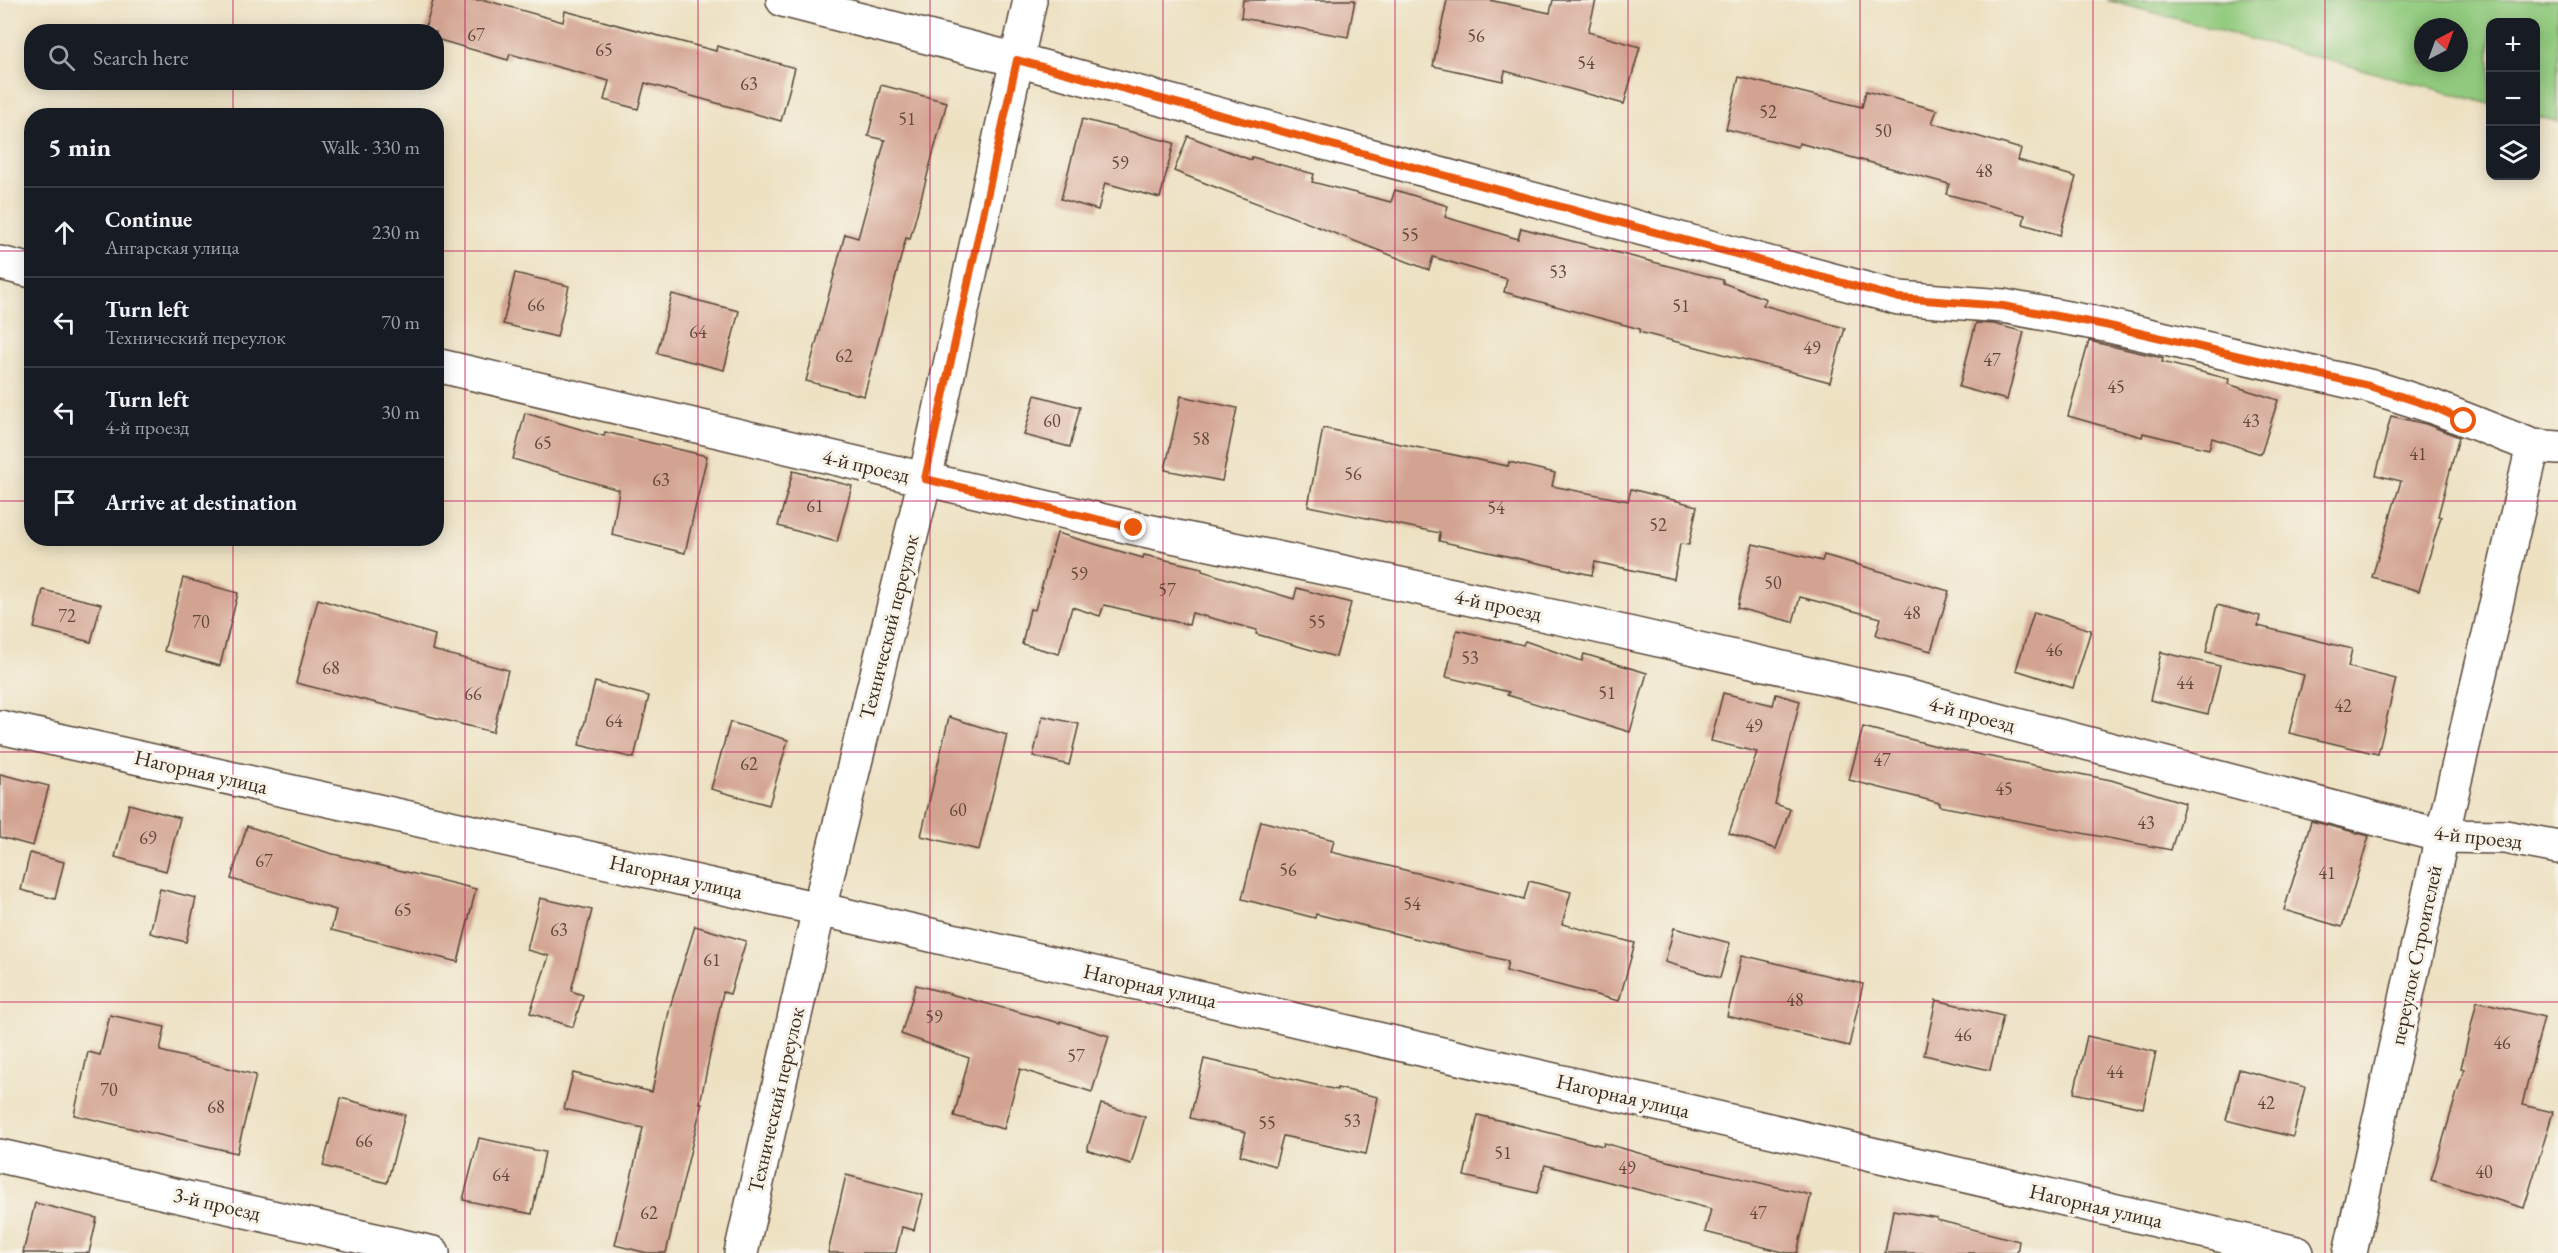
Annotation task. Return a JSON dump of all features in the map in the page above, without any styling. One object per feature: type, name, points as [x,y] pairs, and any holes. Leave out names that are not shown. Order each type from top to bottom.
[{"type":"street","points":[[783,0],[1017,60],[1899,298],[2003,306],[2105,325],[2369,386],[2545,447]]},
{"type":"street","name":"Технический переулок","points":[[741,1253],[819,909],[925,479],[1030,0]]},
{"type":"street","points":[[0,263],[24,269]]},
{"type":"street","name":"4-й проезд","points":[[444,367],[1134,528],[1570,620],[1898,694],[2442,836],[2505,837],[2558,847]]},
{"type":"street","name":"переулок Строителей","points":[[2350,1253],[2442,836],[2545,447]]},
{"type":"street","name":"Нагорная улица","points":[[0,727],[819,909],[2297,1253]]},
{"type":"street","name":"3-й проезд","points":[[0,1156],[434,1253]]},
{"type":"green space","points":[[2107,0],[2558,0],[2558,122],[2540,117],[2540,18],[2486,18],[2486,103]]},
{"type":"building","points":[[433,0],[485,0],[563,22],[565,11],[716,51],[717,46],[795,68],[781,121],[645,83],[638,109],[604,100],[609,81],[510,54],[508,60],[444,41],[444,24],[426,24]]},
{"type":"building","points":[[1243,0],[1355,0],[1348,37],[1241,18]]},
{"type":"building","points":[[1447,0],[1489,0],[1550,13],[1553,0],[1596,0],[1588,32],[1640,47],[1624,104],[1505,71],[1503,81],[1433,66]]},
{"type":"building","points":[[1739,77],[1862,107],[1866,91],[1937,110],[1932,123],[2021,149],[2018,160],[2076,177],[2060,235],[2023,224],[2025,215],[1946,194],[1949,184],[1799,143],[1798,147],[1726,129]]},
{"type":"building","points":[[881,85],[947,102],[910,239],[906,238],[864,396],[806,381],[845,234],[858,238],[885,140],[868,136]]},
{"type":"building","points":[[1082,119],[1174,143],[1160,198],[1105,183],[1098,210],[1061,199]]},
{"type":"building","points":[[1188,136],[1251,160],[1252,157],[1314,174],[1312,182],[1391,202],[1395,190],[1448,206],[1445,217],[1518,239],[1521,228],[1723,280],[1723,283],[1766,299],[1763,305],[1845,328],[1830,382],[1639,332],[1640,329],[1504,292],[1507,279],[1433,257],[1429,270],[1174,171]]},
{"type":"building","points":[[515,273],[569,286],[557,337],[503,324]]},
{"type":"building","points":[[672,294],[739,311],[724,370],[657,353]]},
{"type":"building","points":[[1976,323],[1994,324],[2024,332],[2007,400],[1959,387]]},
{"type":"building","points":[[2089,341],[2163,358],[2162,362],[2229,379],[2228,384],[2278,400],[2261,454],[2212,438],[2209,449],[2143,433],[2142,437],[2068,416]]},
{"type":"building","points":[[1035,395],[1080,407],[1070,447],[1024,435]]},
{"type":"building","points":[[1181,396],[1237,408],[1222,481],[1165,470]]},
{"type":"building","points":[[525,413],[604,436],[605,432],[707,456],[685,553],[612,535],[619,490],[513,459]]},
{"type":"building","points":[[2391,416],[2426,424],[2459,437],[2438,516],[2441,517],[2419,591],[2372,577],[2401,481],[2376,475]]},
{"type":"building","points":[[1323,428],[1508,466],[1509,462],[1555,473],[1552,486],[1628,501],[1631,489],[1697,506],[1689,545],[1680,544],[1674,579],[1595,562],[1592,575],[1439,541],[1440,533],[1308,506]]},
{"type":"building","points":[[793,471],[852,486],[837,542],[778,526]]},
{"type":"building","points":[[1057,533],[1143,558],[1144,555],[1202,568],[1202,571],[1294,599],[1297,588],[1351,603],[1336,657],[1256,634],[1257,630],[1192,613],[1189,625],[1104,605],[1100,616],[1072,607],[1059,654],[1022,644],[1030,609],[1035,610]]},
{"type":"building","points":[[1753,544],[1822,561],[1824,555],[1949,591],[1931,651],[1876,635],[1881,618],[1800,597],[1793,622],[1737,608]]},
{"type":"building","points":[[183,578],[238,593],[220,666],[164,651]]},
{"type":"building","points":[[43,590],[101,604],[91,642],[34,628]]},
{"type":"building","points":[[318,599],[435,635],[432,650],[508,670],[493,732],[296,683]]},
{"type":"building","points":[[2217,605],[2260,616],[2258,626],[2352,649],[2348,667],[2396,679],[2378,754],[2289,733],[2304,675],[2206,652]]},
{"type":"building","points":[[2034,612],[2091,630],[2073,688],[2016,670]]},
{"type":"building","points":[[1457,630],[1523,645],[1525,641],[1582,661],[1584,654],[1647,673],[1630,732],[1507,695],[1509,692],[1446,677]]},
{"type":"building","points":[[2161,652],[2220,666],[2208,714],[2150,700]]},
{"type":"building","points":[[595,682],[649,696],[634,758],[579,745]]},
{"type":"building","points":[[1723,693],[1773,705],[1776,694],[1800,701],[1775,804],[1790,809],[1776,849],[1729,833],[1757,752],[1711,741]]},
{"type":"building","points":[[1043,716],[1079,724],[1069,765],[1033,756]]},
{"type":"building","points":[[949,717],[1007,735],[979,850],[921,836]]},
{"type":"building","points":[[730,722],[788,740],[769,805],[711,789]]},
{"type":"building","points":[[1863,727],[1944,748],[2111,780],[2185,803],[2171,850],[1939,806],[1940,803],[1849,780]]},
{"type":"building","points":[[0,774],[49,786],[33,846],[0,837]]},
{"type":"building","points":[[129,804],[180,818],[166,871],[115,857]]},
{"type":"building","points":[[1261,821],[1334,840],[1331,852],[1524,899],[1529,881],[1571,892],[1562,924],[1635,943],[1619,1001],[1506,971],[1508,961],[1316,914],[1315,918],[1242,899]]},
{"type":"building","points":[[2311,821],[2369,836],[2342,927],[2284,910]]},
{"type":"building","points":[[247,826],[329,853],[476,889],[458,962],[331,930],[336,910],[231,879]]},
{"type":"building","points":[[30,853],[64,862],[55,899],[21,890]]},
{"type":"building","points":[[160,889],[196,898],[186,942],[150,933]]},
{"type":"building","points":[[540,898],[592,910],[571,991],[583,995],[573,1027],[530,1013],[549,956],[527,950]]},
{"type":"building","points":[[695,926],[746,941],[730,994],[723,992],[700,1103],[702,1103],[666,1253],[647,1253],[615,1245],[643,1128],[564,1109],[573,1073],[652,1092],[670,1007]]},
{"type":"building","points":[[1674,928],[1730,943],[1720,978],[1665,962]]},
{"type":"building","points":[[1742,955],[1863,984],[1849,1046],[1727,1016]]},
{"type":"building","points":[[916,985],[1060,1023],[1060,1021],[1109,1036],[1092,1092],[1020,1069],[1004,1129],[954,1116],[969,1058],[901,1034]]},
{"type":"building","points":[[1936,1000],[2003,1016],[1990,1070],[1924,1055]]},
{"type":"building","points":[[2477,1001],[2544,1017],[2522,1105],[2553,1112],[2524,1208],[2431,1180],[2464,1069],[2461,1068]]},
{"type":"building","points":[[110,1015],[165,1027],[160,1051],[256,1075],[237,1153],[74,1115],[88,1052],[100,1055]]},
{"type":"building","points":[[2087,1036],[2156,1052],[2143,1108],[2074,1093]]},
{"type":"building","points":[[1204,1059],[1337,1090],[1337,1088],[1378,1097],[1366,1154],[1283,1136],[1275,1166],[1240,1155],[1246,1132],[1190,1118]]},
{"type":"building","points":[[2239,1069],[2305,1087],[2293,1137],[2226,1120]]},
{"type":"building","points":[[341,1098],[405,1115],[387,1183],[323,1166]]},
{"type":"building","points":[[1101,1104],[1145,1117],[1131,1164],[1087,1150]]},
{"type":"building","points":[[1478,1115],[1603,1146],[1604,1143],[1659,1159],[1811,1195],[1797,1253],[1787,1253],[1705,1232],[1711,1209],[1545,1165],[1537,1193],[1464,1176]]},
{"type":"building","points":[[479,1138],[545,1152],[532,1214],[463,1200]]},
{"type":"building","points":[[846,1175],[923,1195],[914,1230],[902,1227],[896,1253],[828,1253]]},
{"type":"building","points":[[35,1203],[97,1218],[89,1253],[23,1253]]},
{"type":"building","points":[[1893,1210],[1937,1218],[1937,1220],[2019,1241],[2017,1253],[1885,1253]]},
{"type":"route","points":[[1134,528],[925,479],[1017,60],[1899,298],[2003,306],[2105,325],[2369,386],[2434,407],[2464,421]]}]
